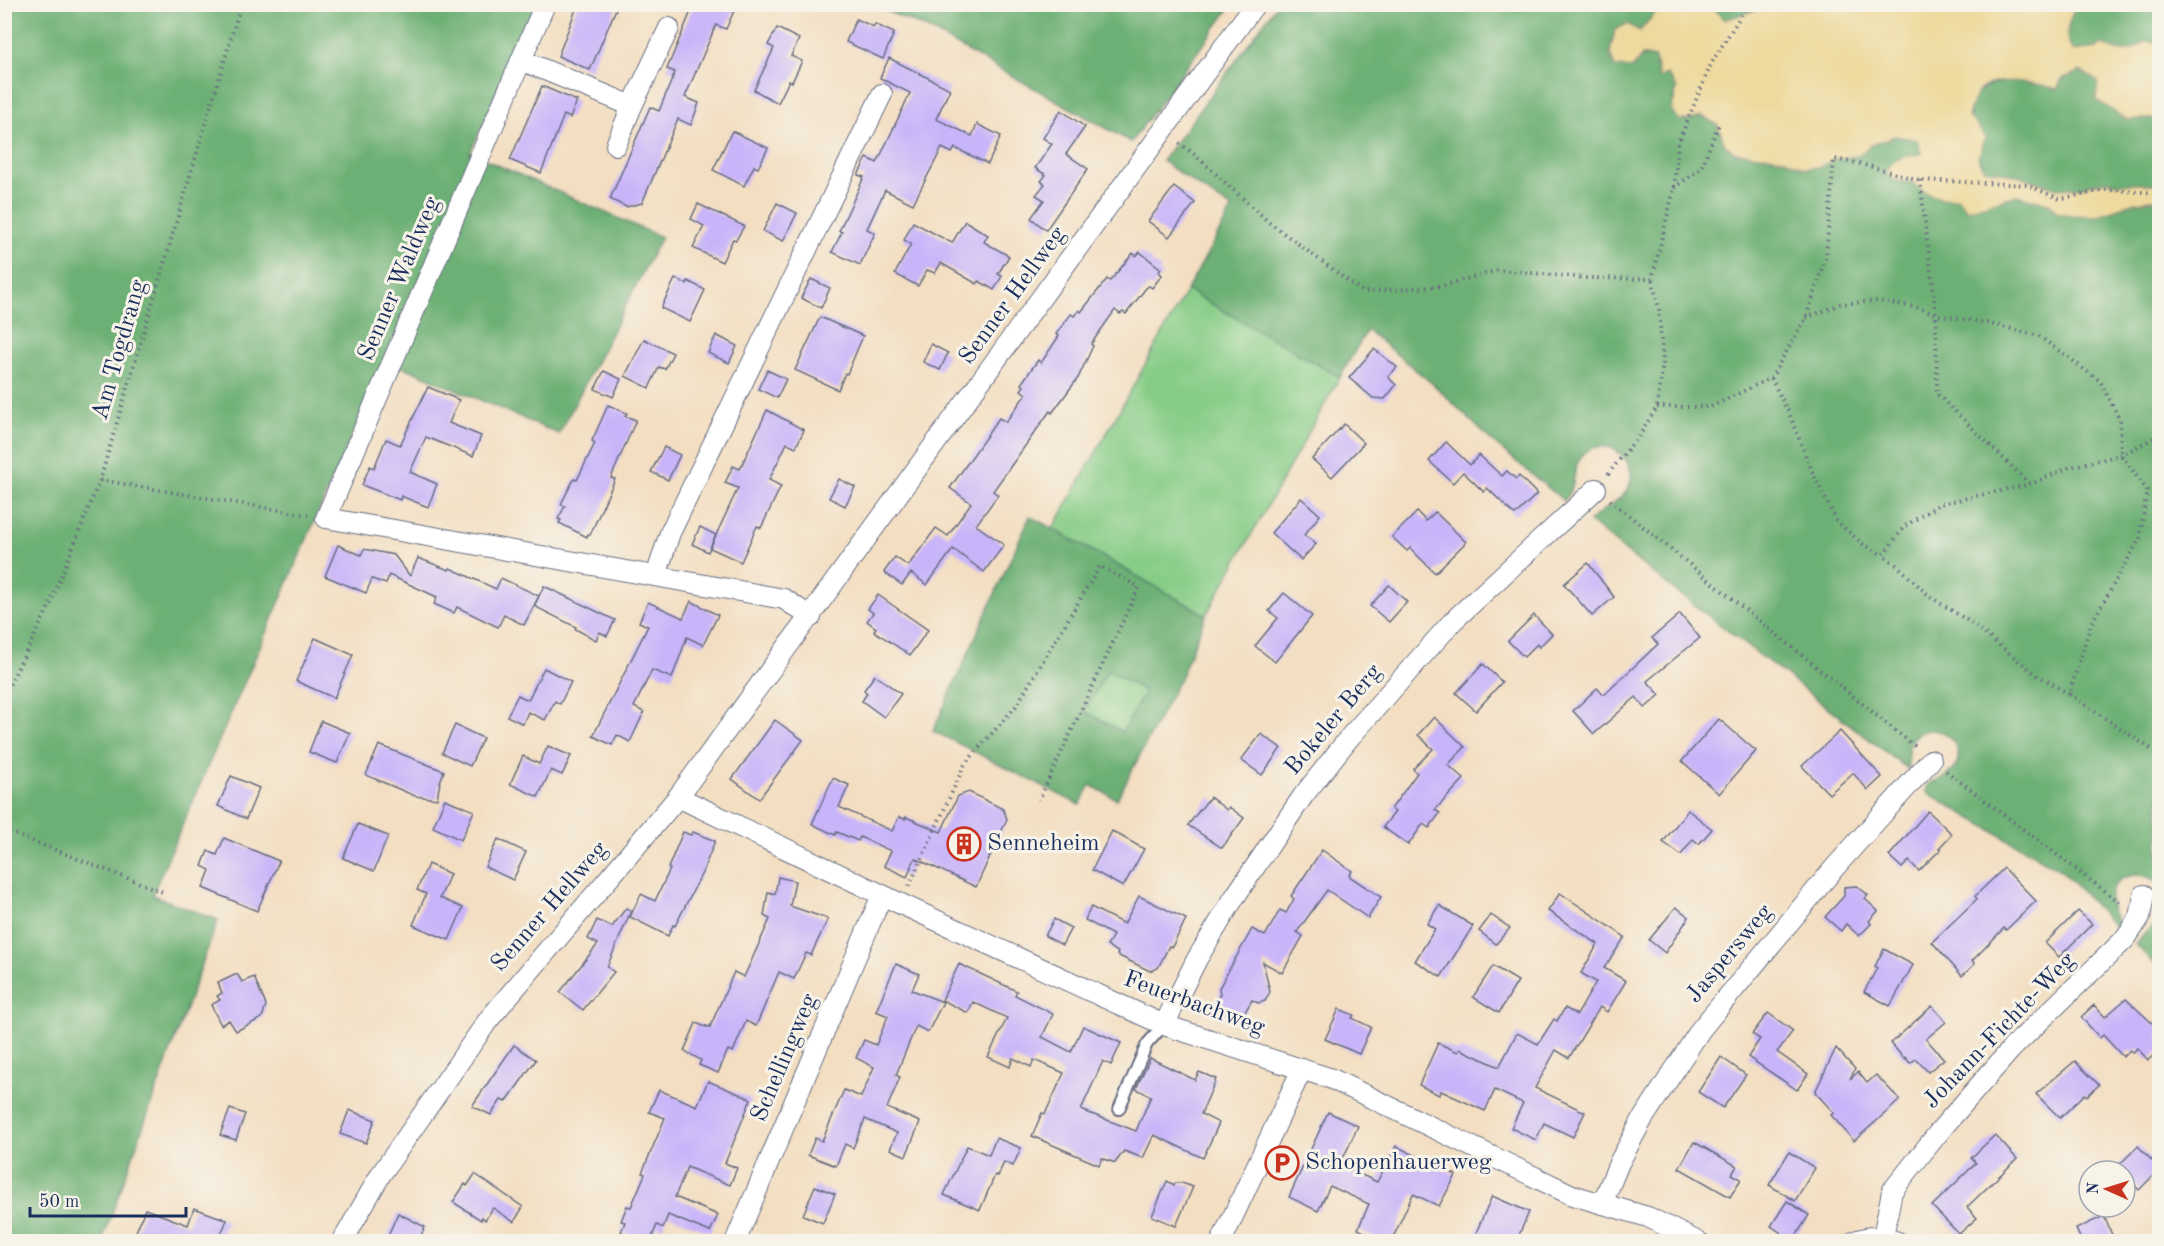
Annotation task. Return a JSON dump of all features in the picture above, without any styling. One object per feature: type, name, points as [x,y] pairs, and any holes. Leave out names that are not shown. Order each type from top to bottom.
[{"type":"street","name":"Senner Waldweg","points":[[326,518],[545,4]]},
{"type":"street","name":"Senner Hellweg","points":[[342,1242],[381,1174],[489,1019],[678,797],[1255,4]]},
{"type":"street","points":[[616,145],[669,28]]},
{"type":"street","points":[[520,60],[632,106]]},
{"type":"street","points":[[656,576],[670,533],[882,94]]},
{"type":"street","name":"Bokeler Berg","points":[[1164,1025],[1197,959],[1234,898],[1304,796],[1349,738],[1453,621],[1596,489]]},
{"type":"street","points":[[326,518],[783,599],[811,616]]},
{"type":"street","name":"Jaspersweg","points":[[1602,1204],[1619,1163],[1642,1120],[1701,1029],[1836,866],[1931,760]]},
{"type":"street","name":"Feuerbachweg","points":[[678,797],[901,904],[1164,1025],[1332,1079],[1572,1195],[1648,1217],[1698,1242]]},
{"type":"street","name":"Schellingweg","points":[[735,1242],[882,895]]},
{"type":"street","name":"Johann-Fichte-Weg","points":[[1891,1239],[1892,1191],[1943,1127],[2013,1047],[2126,938],[2140,917],[2144,895]]},
{"type":"street","points":[[1221,1242],[1302,1069]]},
{"type":"street","points":[[1853,1242],[1867,1236],[1891,1239]]},
{"type":"lane","points":[[1119,1109],[1148,1044],[1164,1025]]},
{"type":"path","name":"Am Togdrang","points":[[4,695],[47,611],[100,480],[241,4]]},
{"type":"path","points":[[1748,4],[1712,62],[1678,143],[1674,189],[1652,279],[1659,309],[1663,362],[1657,407],[1641,434],[1596,489],[1931,760],[2140,917]]},
{"type":"path","points":[[1674,189],[1701,168],[1719,123]]},
{"type":"path","points":[[1164,132],[1196,155],[1270,223],[1363,291],[1442,286],[1499,270],[1586,278],[1652,279]]},
{"type":"path","points":[[1657,407],[1710,407],[1771,378],[1806,318],[1826,256],[1834,159],[1920,180],[2027,185],[2060,199],[2105,190],[2160,193]]},
{"type":"path","points":[[1920,180],[1936,315],[1937,394],[2031,484]]},
{"type":"path","points":[[1806,318],[1840,304],[1877,301],[1916,307],[1936,315],[1987,323],[2039,336],[2100,381],[2120,420],[2121,455],[2147,490],[2140,538],[2091,624],[2069,694]]},
{"type":"path","points":[[1771,378],[1789,413],[1812,474],[1837,522],[1863,544],[1898,566],[1929,596],[1970,622],[2034,673],[2160,755]]},
{"type":"path","points":[[1883,555],[1905,526],[1940,504],[2031,484],[2070,468],[2121,455],[2160,435]]},
{"type":"path","points":[[100,480],[326,518]]},
{"type":"path","points":[[901,904],[965,764],[1016,706],[1100,566],[1139,586],[1039,800]]},
{"type":"path","points":[[4,830],[163,892]]},
{"type":"green space","points":[[1662,4],[1640,32],[1615,30],[1610,53],[1655,58],[1659,78],[1667,73],[1677,89],[1673,100],[1688,120],[1702,116],[1718,125],[1725,145],[1735,152],[1783,158],[1804,168],[1820,167],[1834,159],[1858,156],[1871,145],[1895,136],[1918,139],[1921,155],[1896,181],[1912,182],[1924,192],[1940,198],[1958,198],[1967,209],[2017,195],[2096,216],[2136,202],[2159,199],[2159,885],[2153,879],[2137,875],[2122,879],[2116,884],[2111,891],[2110,904],[2121,927],[2120,932],[2062,871],[1926,792],[1928,784],[1947,776],[1957,763],[1958,752],[1947,735],[1926,730],[1917,735],[1908,749],[1908,769],[1646,568],[1589,521],[1622,496],[1630,482],[1631,473],[1628,463],[1614,450],[1596,447],[1581,457],[1569,495],[1564,501],[1494,443],[1434,385],[1367,330],[1340,377],[1187,290],[1232,209],[1162,161],[1277,5]]},
{"type":"green space","points":[[5,5],[536,5],[470,153],[661,237],[559,434],[385,359],[152,895],[218,920],[102,1241],[5,1242]]},
{"type":"green space","points":[[872,5],[1232,5],[1131,142],[924,27]]},
{"type":"green space","points":[[1713,5],[1784,5],[1784,7],[1763,8],[1724,20]]},
{"type":"green space","points":[[2076,5],[2159,5],[2159,42],[2146,42],[2128,52],[2097,48],[2073,51],[2067,34]]},
{"type":"green space","points":[[2080,71],[2098,81],[2098,89],[2128,120],[2159,118],[2159,184],[2121,184],[2106,181],[2077,188],[2060,189],[1985,169],[1974,143],[1970,114],[1973,100],[1982,90],[1994,84],[2009,82],[2025,82],[2057,89],[2062,79]]},
{"type":"green space","points":[[1187,290],[1340,377],[1206,615],[1053,529]]},
{"type":"green space","points":[[1030,516],[1206,615],[1181,676],[1117,799],[1090,785],[1080,805],[933,731]],"holes":[[[1108,670],[1145,691],[1122,732],[1084,711]]]},
{"type":"green space","points":[[1108,669],[1146,691],[1122,732],[1084,711]]},
{"type":"green space","points":[[2159,919],[2159,968],[2135,944]]},
{"type":"sand","points":[[1662,5],[1713,5],[1724,20],[1763,8],[1783,7],[1784,5],[2076,5],[2067,34],[2073,51],[2097,48],[2102,45],[2129,51],[2146,41],[2159,42],[2159,118],[2128,120],[2096,100],[2098,81],[2080,71],[2062,79],[2057,89],[2017,81],[1986,86],[1975,97],[1968,117],[1978,126],[1985,138],[1978,158],[1985,169],[2060,189],[2077,188],[2106,181],[2121,184],[2159,184],[2159,199],[2136,202],[2096,216],[2057,213],[2051,204],[2017,195],[1967,210],[1958,198],[1940,198],[1924,192],[1912,182],[1896,181],[1885,172],[1896,160],[1921,154],[1918,140],[1895,136],[1871,145],[1858,156],[1834,159],[1821,167],[1804,168],[1783,158],[1735,152],[1725,145],[1718,125],[1702,116],[1680,120],[1671,111],[1677,89],[1667,74],[1659,78],[1655,58],[1642,55],[1633,68],[1615,67],[1610,53],[1615,30],[1627,24],[1640,31]]},
{"type":"building","points":[[578,4],[618,4],[590,70],[558,56]]},
{"type":"building","points":[[694,4],[737,4],[726,29],[716,25],[685,97],[699,103],[691,125],[678,119],[642,203],[626,207],[610,199],[650,107],[659,111],[675,72],[667,69]]},
{"type":"building","points":[[856,19],[874,27],[875,24],[894,33],[883,59],[846,42]]},
{"type":"building","points":[[777,28],[799,39],[791,56],[802,61],[778,103],[754,90],[774,48],[768,45]]},
{"type":"building","points":[[889,58],[950,89],[936,119],[972,136],[977,124],[1001,136],[988,164],[955,148],[952,153],[942,148],[913,204],[885,190],[867,229],[875,233],[860,265],[832,252],[842,232],[839,231],[864,177],[858,175],[867,158],[877,163],[910,93],[880,78]]},
{"type":"building","points":[[542,86],[577,101],[570,118],[564,115],[541,173],[510,160]]},
{"type":"building","points":[[1061,110],[1085,127],[1066,154],[1088,169],[1046,230],[1031,218],[1044,200],[1036,195],[1045,184],[1041,181],[1046,175],[1035,168],[1052,144],[1043,138]]},
{"type":"building","points":[[732,131],[768,148],[758,168],[754,166],[744,186],[713,170]]},
{"type":"building","points":[[1174,187],[1195,203],[1169,237],[1148,221]]},
{"type":"building","points":[[777,203],[797,213],[783,241],[763,231]]},
{"type":"building","points":[[698,204],[744,226],[736,240],[733,239],[722,262],[693,248],[704,226],[691,219]]},
{"type":"building","points":[[965,221],[988,235],[984,242],[1009,256],[998,274],[1002,276],[994,290],[979,281],[977,284],[941,263],[935,273],[927,270],[918,286],[895,274],[911,244],[904,240],[913,222],[952,243]]},
{"type":"building","points":[[1140,252],[1161,269],[1159,272],[1162,275],[1152,288],[1149,286],[1146,288],[1126,314],[1123,312],[1120,314],[1115,310],[1091,344],[1093,346],[1078,378],[1052,413],[1050,411],[993,491],[998,495],[976,525],[1004,545],[984,572],[953,549],[927,585],[911,573],[902,585],[884,572],[895,557],[908,566],[936,528],[948,536],[971,503],[950,488],[999,418],[1006,422],[1026,394],[1021,390],[1024,386],[1021,384],[1038,360],[1041,363],[1059,336],[1056,334],[1071,314],[1074,316],[1079,310],[1081,312],[1107,279],[1110,281],[1133,253],[1136,256]]},
{"type":"building","points":[[675,279],[687,284],[688,281],[705,290],[690,322],[661,308]]},
{"type":"building","points":[[811,279],[830,288],[821,308],[801,298]]},
{"type":"building","points":[[820,317],[863,336],[838,390],[795,370]]},
{"type":"building","points":[[716,335],[737,346],[729,363],[708,353]]},
{"type":"building","points":[[644,339],[673,353],[665,369],[659,367],[649,388],[625,376]]},
{"type":"building","points":[[931,344],[948,353],[940,370],[923,362]]},
{"type":"building","points":[[1374,349],[1397,367],[1388,377],[1396,385],[1385,399],[1373,398],[1349,378]]},
{"type":"building","points":[[767,370],[786,379],[777,398],[758,389]]},
{"type":"building","points":[[604,371],[621,379],[613,397],[595,389]]},
{"type":"building","points":[[428,387],[459,400],[449,423],[481,436],[473,456],[426,437],[410,472],[437,484],[428,507],[401,496],[400,500],[362,485],[370,466],[374,468],[386,439],[400,445]]},
{"type":"building","points":[[608,405],[627,413],[625,416],[636,420],[611,478],[615,479],[590,535],[588,534],[587,537],[559,523],[561,520],[558,519],[565,506],[561,504],[574,479],[577,480],[595,443],[592,441]]},
{"type":"building","points":[[767,410],[804,430],[796,447],[787,443],[769,480],[781,486],[761,528],[757,526],[741,562],[710,548],[738,488],[725,483],[733,466],[740,469]]},
{"type":"building","points":[[1344,424],[1364,443],[1332,477],[1312,459]]},
{"type":"building","points":[[1446,442],[1470,465],[1479,455],[1502,476],[1507,471],[1516,479],[1519,476],[1537,494],[1515,515],[1487,488],[1484,492],[1463,472],[1453,483],[1429,461]]},
{"type":"building","points":[[664,447],[680,455],[668,480],[651,472]]},
{"type":"building","points":[[839,479],[855,487],[845,506],[829,498]]},
{"type":"building","points":[[1301,498],[1320,515],[1304,535],[1316,544],[1301,560],[1271,533]]},
{"type":"building","points":[[1417,512],[1426,521],[1435,512],[1466,542],[1435,573],[1410,548],[1407,551],[1392,537]]},
{"type":"building","points":[[700,527],[716,535],[708,552],[692,544]]},
{"type":"building","points":[[338,545],[361,555],[364,549],[394,555],[410,576],[418,558],[449,570],[450,568],[496,589],[501,578],[539,596],[524,625],[504,615],[498,627],[457,607],[454,613],[434,604],[437,597],[389,575],[386,584],[372,579],[366,593],[325,576]]},
{"type":"building","points":[[1588,563],[1614,597],[1592,616],[1564,584]]},
{"type":"building","points":[[1389,585],[1407,602],[1389,622],[1370,606]]},
{"type":"building","points":[[544,586],[615,620],[607,636],[600,632],[596,640],[534,606]]},
{"type":"building","points":[[1284,593],[1312,616],[1275,662],[1255,646],[1278,618],[1269,611]]},
{"type":"building","points":[[878,595],[928,630],[910,655],[874,631],[876,628],[867,621],[873,613],[868,609]]},
{"type":"building","points":[[691,601],[718,615],[703,645],[687,637],[672,678],[652,670],[634,707],[644,712],[630,742],[617,735],[612,745],[593,736],[648,626],[639,622],[648,602],[683,618]]},
{"type":"building","points":[[1680,614],[1700,638],[1647,681],[1660,695],[1645,708],[1636,697],[1594,734],[1573,711],[1597,688],[1605,694],[1658,644],[1652,638]]},
{"type":"building","points":[[1534,615],[1552,634],[1524,657],[1508,641]]},
{"type":"building","points":[[315,638],[353,655],[334,698],[296,681]]},
{"type":"building","points":[[1483,664],[1502,682],[1476,711],[1456,693]]},
{"type":"building","points":[[544,668],[571,682],[560,704],[555,701],[545,720],[528,712],[523,724],[507,716],[518,695],[528,700]]},
{"type":"building","points":[[875,675],[901,694],[884,717],[862,701],[867,693],[864,690]]},
{"type":"building","points":[[1434,717],[1465,747],[1448,765],[1464,779],[1435,810],[1440,813],[1429,828],[1423,824],[1408,845],[1383,827],[1395,812],[1391,809],[1417,773],[1413,769],[1433,749],[1418,735]]},
{"type":"building","points":[[1719,719],[1756,751],[1719,794],[1682,761]]},
{"type":"building","points":[[775,720],[803,740],[759,799],[732,779]]},
{"type":"building","points":[[321,721],[350,733],[337,763],[309,752]]},
{"type":"building","points":[[455,725],[483,738],[470,766],[442,753]]},
{"type":"building","points":[[1840,731],[1882,777],[1868,790],[1853,773],[1829,794],[1802,766]]},
{"type":"building","points":[[1261,734],[1281,748],[1262,775],[1241,760]]},
{"type":"building","points":[[379,745],[444,771],[437,799],[415,796],[366,775]]},
{"type":"building","points":[[548,746],[571,756],[562,775],[551,770],[538,797],[510,784],[523,756],[539,764]]},
{"type":"building","points":[[231,776],[259,788],[246,819],[218,806]]},
{"type":"building","points":[[833,778],[849,785],[839,807],[892,831],[899,817],[905,819],[906,817],[941,832],[958,796],[969,792],[1003,809],[1007,819],[976,887],[915,858],[907,877],[884,866],[891,851],[860,837],[858,841],[837,832],[835,835],[812,824]]},
{"type":"building","points":[[1210,797],[1227,810],[1229,807],[1244,818],[1222,848],[1188,825]]},
{"type":"building","points":[[445,799],[474,811],[461,840],[433,827]]},
{"type":"building","points":[[1688,810],[1712,829],[1699,844],[1693,839],[1681,855],[1663,842]]},
{"type":"building","points":[[1928,811],[1952,834],[1919,871],[1909,861],[1902,868],[1889,856]]},
{"type":"building","points":[[358,824],[388,836],[374,871],[343,858]]},
{"type":"building","points":[[1112,831],[1144,849],[1123,887],[1092,870]]},
{"type":"building","points":[[683,832],[691,835],[693,832],[715,841],[702,873],[668,936],[630,917],[641,894],[655,901],[670,869],[668,868]]},
{"type":"building","points":[[224,838],[279,861],[257,911],[203,888],[210,870],[202,866],[208,851],[217,855]]},
{"type":"building","points":[[498,839],[526,852],[513,880],[485,867]]},
{"type":"building","points":[[1322,850],[1352,871],[1349,876],[1381,897],[1368,918],[1327,890],[1297,932],[1303,936],[1282,973],[1263,962],[1270,992],[1265,1001],[1258,1003],[1252,1000],[1242,1017],[1212,1010],[1220,994],[1219,988],[1252,929],[1265,936],[1280,910],[1286,913],[1294,899],[1291,896]]},
{"type":"building","points":[[428,864],[450,874],[440,898],[463,908],[449,940],[413,925],[426,894],[417,890]]},
{"type":"building","points":[[2004,868],[2036,901],[2006,930],[2004,928],[1972,961],[1975,964],[1962,976],[1932,942],[1977,899],[1975,896]]},
{"type":"building","points":[[778,877],[795,881],[790,906],[828,919],[811,955],[806,953],[794,979],[779,972],[756,1026],[746,1021],[733,1052],[728,1050],[718,1073],[699,1065],[701,1060],[684,1051],[696,1023],[710,1027],[734,972],[744,977],[770,919],[764,916],[768,892],[775,894]]},
{"type":"building","points":[[1857,886],[1868,895],[1865,899],[1878,911],[1869,921],[1871,924],[1859,936],[1846,924],[1841,931],[1825,917],[1844,896],[1844,887]]},
{"type":"building","points":[[1560,893],[1625,937],[1604,968],[1626,981],[1607,1012],[1600,1007],[1569,1058],[1556,1050],[1535,1088],[1585,1112],[1573,1137],[1544,1123],[1536,1140],[1511,1128],[1523,1103],[1495,1090],[1485,1111],[1441,1091],[1439,1095],[1419,1085],[1438,1043],[1458,1052],[1460,1049],[1499,1067],[1517,1033],[1538,1044],[1554,1019],[1557,1021],[1565,1008],[1577,1015],[1596,982],[1581,973],[1598,944],[1548,911]]},
{"type":"building","points":[[1139,896],[1186,919],[1158,968],[1150,971],[1117,955],[1118,952],[1107,946],[1113,935],[1085,920],[1091,907],[1124,924]]},
{"type":"building","points":[[1439,905],[1473,926],[1441,977],[1415,961],[1435,929],[1427,924]]},
{"type":"building","points":[[1676,907],[1689,917],[1665,953],[1649,940]]},
{"type":"building","points":[[626,908],[631,911],[607,967],[614,972],[583,1010],[560,992],[598,944],[588,939],[597,920],[612,927]]},
{"type":"building","points":[[2078,911],[2092,924],[2059,957],[2045,943]]},
{"type":"building","points":[[1491,915],[1510,928],[1496,944],[1479,931]]},
{"type":"building","points":[[1054,919],[1071,928],[1062,945],[1045,936]]},
{"type":"building","points":[[1884,949],[1913,965],[1890,1006],[1864,992]]},
{"type":"building","points":[[896,964],[919,974],[912,990],[943,1002],[928,1032],[916,1026],[896,1075],[900,1077],[887,1108],[920,1122],[906,1156],[890,1149],[897,1133],[865,1119],[853,1148],[845,1144],[836,1166],[808,1155],[815,1138],[822,1141],[844,1090],[861,1097],[874,1067],[856,1058],[864,1040],[876,1045],[888,1016],[876,1011]]},
{"type":"building","points":[[959,964],[1017,991],[1015,995],[1053,1014],[1042,1037],[1071,1052],[1083,1026],[1121,1043],[1111,1065],[1103,1061],[1081,1110],[1136,1131],[1151,1096],[1136,1089],[1150,1058],[1195,1080],[1199,1072],[1216,1079],[1201,1114],[1219,1123],[1203,1158],[1154,1135],[1143,1158],[1124,1151],[1115,1163],[1102,1158],[1099,1165],[1032,1136],[1064,1073],[1034,1060],[1031,1067],[1013,1058],[1010,1067],[988,1057],[1007,1018],[973,1002],[968,1013],[942,1000]]},
{"type":"building","points":[[1493,966],[1518,981],[1499,1013],[1473,997]]},
{"type":"building","points":[[237,974],[242,982],[254,977],[266,1005],[262,1018],[236,1031],[229,1020],[221,1025],[211,1005],[220,1000],[217,996],[222,993],[218,983]]},
{"type":"building","points":[[2126,999],[2152,1023],[2160,1024],[2160,1050],[2148,1060],[2137,1048],[2133,1053],[2130,1050],[2123,1057],[2103,1035],[2100,1038],[2081,1017],[2094,1005],[2105,1017]]},
{"type":"building","points":[[1932,1006],[1946,1022],[1926,1039],[1944,1059],[1928,1072],[1916,1059],[1910,1063],[1905,1057],[1904,1059],[1891,1043]]},
{"type":"building","points":[[1339,1009],[1354,1015],[1352,1018],[1371,1027],[1359,1054],[1325,1039]]},
{"type":"building","points":[[1768,1013],[1793,1031],[1777,1052],[1808,1074],[1797,1090],[1748,1057],[1760,1039],[1752,1034]]},
{"type":"building","points":[[514,1045],[536,1060],[506,1102],[501,1100],[491,1115],[472,1106]]},
{"type":"building","points":[[1836,1048],[1855,1069],[1850,1079],[1858,1072],[1867,1083],[1876,1075],[1900,1100],[1854,1141],[1831,1115],[1834,1113],[1815,1092]]},
{"type":"building","points":[[1721,1057],[1746,1075],[1723,1108],[1698,1092]]},
{"type":"building","points":[[2075,1061],[2099,1085],[2087,1096],[2085,1094],[2060,1118],[2036,1094]]},
{"type":"building","points":[[708,1081],[751,1099],[725,1163],[737,1168],[730,1185],[687,1167],[675,1197],[718,1215],[710,1232],[668,1215],[663,1228],[657,1225],[650,1242],[644,1242],[621,1232],[625,1222],[621,1221],[627,1206],[631,1207],[645,1174],[642,1173],[665,1118],[649,1112],[659,1090],[697,1106]]},
{"type":"building","points":[[230,1109],[245,1114],[236,1140],[220,1135]]},
{"type":"building","points":[[349,1110],[375,1120],[366,1143],[340,1134]]},
{"type":"building","points":[[1328,1112],[1358,1126],[1340,1165],[1377,1182],[1396,1146],[1456,1175],[1439,1206],[1413,1194],[1391,1242],[1383,1242],[1358,1229],[1369,1204],[1330,1186],[1318,1211],[1289,1197]]},
{"type":"building","points":[[1995,1135],[2017,1159],[1967,1207],[1977,1218],[1959,1234],[1932,1206],[1976,1163],[1971,1158]]},
{"type":"building","points":[[996,1138],[1021,1148],[1013,1166],[1004,1162],[998,1176],[995,1175],[980,1210],[944,1195],[967,1146],[989,1155]]},
{"type":"building","points":[[1694,1142],[1737,1166],[1732,1174],[1741,1179],[1730,1197],[1679,1168]]},
{"type":"building","points":[[2138,1146],[2160,1169],[2139,1190],[2137,1188],[2137,1159],[2125,1159]]},
{"type":"building","points":[[1789,1152],[1815,1168],[1795,1201],[1769,1185]]},
{"type":"building","points":[[475,1174],[523,1207],[514,1222],[493,1208],[485,1220],[482,1217],[481,1220],[453,1202]]},
{"type":"building","points":[[1167,1181],[1174,1185],[1182,1183],[1193,1187],[1176,1226],[1152,1216]]},
{"type":"building","points":[[815,1186],[835,1194],[823,1223],[803,1215]]},
{"type":"building","points":[[1492,1196],[1529,1212],[1516,1242],[1472,1242]]},
{"type":"building","points":[[1787,1201],[1809,1215],[1793,1241],[1771,1226]]},
{"type":"building","points":[[194,1208],[227,1220],[220,1236],[229,1239],[228,1242],[132,1242],[145,1209],[188,1225]]},
{"type":"building","points":[[398,1213],[425,1227],[418,1242],[385,1242]]},
{"type":"building","points":[[2098,1219],[2105,1219],[2115,1242],[2082,1242],[2076,1229]]},
{"type":"place","name":"Senneheim","points":[[964,844]]},
{"type":"place","name":"Schopenhauerweg","points":[[1282,1163]]}]
